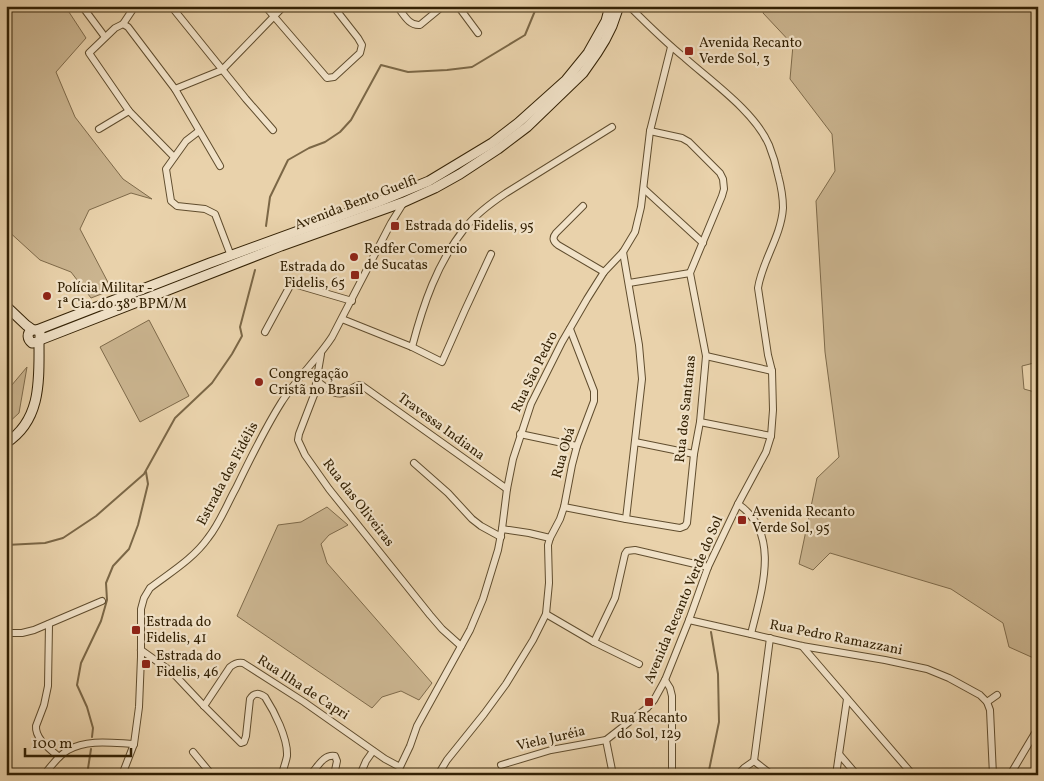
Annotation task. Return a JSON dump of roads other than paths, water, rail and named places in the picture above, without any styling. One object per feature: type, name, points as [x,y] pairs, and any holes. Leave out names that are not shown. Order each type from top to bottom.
[{"type":"main road","name":"Avenida Bento Guelfi","points":[[402,197],[492,143],[518,123],[566,80],[588,53],[606,21],[610,6]]},
{"type":"main road","name":"Avenida Bento Guelfi","points":[[34,337],[252,257],[281,242],[402,197],[435,188],[460,174],[527,127],[545,112],[583,73],[612,26],[619,6]]},
{"type":"main road","name":"Avenida Bento Guelfi","points":[[34,337],[231,256],[257,247],[281,242]]},
{"type":"main road","points":[[6,306],[34,337],[36,390],[33,408],[26,425],[18,435],[6,443]]},
{"type":"street","points":[[82,6],[105,37]]},
{"type":"street","points":[[171,6],[273,130]]},
{"type":"street","points":[[265,6],[327,78],[334,77],[360,53],[362,45],[333,6]]},
{"type":"street","points":[[175,89],[222,70],[284,6]]},
{"type":"street","points":[[397,6],[412,24],[417,26],[443,6]]},
{"type":"street","points":[[458,6],[478,33]]},
{"type":"street","name":"Avenida Recanto Verde do Sol","points":[[606,740],[647,708],[654,700],[665,680],[708,567],[738,504],[766,452],[771,436],[773,410],[772,371],[758,288],[781,222],[783,210],[783,194],[777,168],[769,145],[761,130],[740,106],[671,47],[629,6]]},
{"type":"street","points":[[133,7],[123,24],[105,37],[89,53],[129,112],[174,157]]},
{"type":"street","points":[[123,24],[128,27],[175,89],[220,166]]},
{"type":"street","name":"Rua São Pedro","points":[[400,767],[417,726],[470,630],[483,599],[501,533],[513,459],[531,404],[562,342],[604,272],[623,252],[635,232],[644,189],[650,131],[671,47]]},
{"type":"street","points":[[99,130],[129,112]]},
{"type":"street","points":[[412,347],[422,312],[439,268],[465,228],[492,202],[612,127]]},
{"type":"street","points":[[199,130],[186,141],[166,169],[171,201],[177,206],[205,208],[215,214],[231,256]]},
{"type":"street","points":[[629,283],[690,273],[724,189],[720,173],[689,142],[682,138],[650,131]]},
{"type":"street","points":[[644,189],[703,243]]},
{"type":"street","name":"Estrada dos Fidélis","points":[[122,775],[134,744],[139,707],[142,609],[146,592],[183,564],[209,538],[261,436],[281,402],[294,384],[321,354],[332,337],[379,247],[402,197]]},
{"type":"street","points":[[583,206],[553,237],[558,246],[604,272]]},
{"type":"street","points":[[564,507],[626,519],[642,378],[639,345],[623,252]]},
{"type":"street","points":[[342,319],[412,347],[442,362],[491,254]]},
{"type":"street","name":"Rua dos Santanas","points":[[626,519],[680,528],[687,523],[706,356],[690,273]]},
{"type":"street","points":[[265,332],[291,284],[352,301]]},
{"type":"street","name":"Rua Obá","points":[[550,538],[564,507],[578,446],[594,401],[594,391],[570,329]]},
{"type":"street","name":"Rua das Oliveiras","points":[[321,354],[314,396],[298,440],[305,455],[329,489],[426,610],[442,629],[461,646]]},
{"type":"street","points":[[706,356],[772,371]]},
{"type":"street","name":"Travessa Indiana","points":[[317,381],[338,394],[346,393],[356,385],[361,385],[507,489]]},
{"type":"street","points":[[700,422],[771,436]]},
{"type":"street","points":[[520,434],[578,446]]},
{"type":"street","points":[[635,442],[694,454]]},
{"type":"street","points":[[414,463],[481,526],[501,533],[529,533],[550,538],[548,545],[549,583],[546,614],[533,640],[506,684],[447,760],[438,775]]},
{"type":"street","name":"Rua Pedro Ramazzani","points":[[738,504],[752,517],[762,536],[765,552],[763,584],[751,634],[802,646],[927,669],[968,688],[987,702]]},
{"type":"street","points":[[594,642],[615,598],[627,551],[635,550],[708,567]]},
{"type":"street","points":[[6,633],[22,633],[34,630],[102,601]]},
{"type":"street","points":[[546,614],[594,642],[639,664]]},
{"type":"street","points":[[689,620],[751,634]]},
{"type":"street","points":[[49,624],[48,686],[36,731],[40,738],[59,757]]},
{"type":"street","points":[[737,775],[754,761],[770,638]]},
{"type":"street","points":[[802,646],[913,775]]},
{"type":"street","points":[[142,650],[172,672],[239,742],[245,741],[250,698],[256,693],[265,696],[286,746],[287,756],[282,775]]},
{"type":"street","name":"Rua Ilha de Capri","points":[[204,706],[230,667],[239,662],[243,663],[304,702],[373,751],[400,767]]},
{"type":"street","points":[[665,680],[672,696],[672,775]]},
{"type":"street","points":[[993,775],[991,718],[987,702],[997,695]]},
{"type":"street","points":[[836,775],[847,699]]},
{"type":"street","points":[[1010,775],[1038,728]]},
{"type":"street","points":[[606,740],[613,775]]},
{"type":"street","name":"Viela Juréia","points":[[501,765],[551,750],[606,740]]},
{"type":"street","points":[[44,775],[59,757],[76,747],[92,743],[134,744]]},
{"type":"street","points":[[360,775],[373,751]]},
{"type":"street","points":[[192,752],[212,775]]},
{"type":"street","points":[[840,754],[857,775]]},
{"type":"street","points":[[310,775],[326,757],[335,756],[337,761],[334,775]]},
{"type":"street","points":[[754,761],[772,775]]},
{"type":"waterway","points":[[266,226],[270,197],[288,160],[309,148],[325,142],[340,132],[351,120],[381,65],[408,72],[472,67],[525,35],[537,6]]},
{"type":"waterway","points":[[6,545],[45,543],[63,538],[96,516],[144,474],[175,418],[212,383],[242,336],[240,327],[255,270]]},
{"type":"waterway","points":[[92,737],[93,728],[87,707],[77,685],[81,663],[101,621],[107,600],[106,583],[113,566],[129,549],[138,525],[148,484],[146,472]]},
{"type":"waterway","points":[[708,775],[719,722],[718,674],[711,632]]},
{"type":"waterway","points":[[87,775],[91,749]]},
{"type":"place","name":"Avenida Recanto Verde Sol, 3","points":[[689,51]]},
{"type":"place","name":"Estrada do Fidelis, 95","points":[[395,226]]},
{"type":"place","name":"Redfer Comercio de Sucatas","points":[[354,257]]},
{"type":"place","name":"Estrada do Fidelis, 65","points":[[355,275]]},
{"type":"place","name":"Polícia Militar - 1ª Cia. do 38º BPM/M","points":[[47,296]]},
{"type":"place","name":"Congregação Cristã no Brasil","points":[[259,382]]},
{"type":"place","name":"Avenida Recanto Verde Sol, 95","points":[[742,520]]},
{"type":"place","name":"Estrada do Fidelis, 41","points":[[136,630]]},
{"type":"place","name":"Estrada do Fidelis, 46","points":[[146,664]]},
{"type":"place","name":"Rua Recanto do Sol, 129","points":[[649,702]]}]
